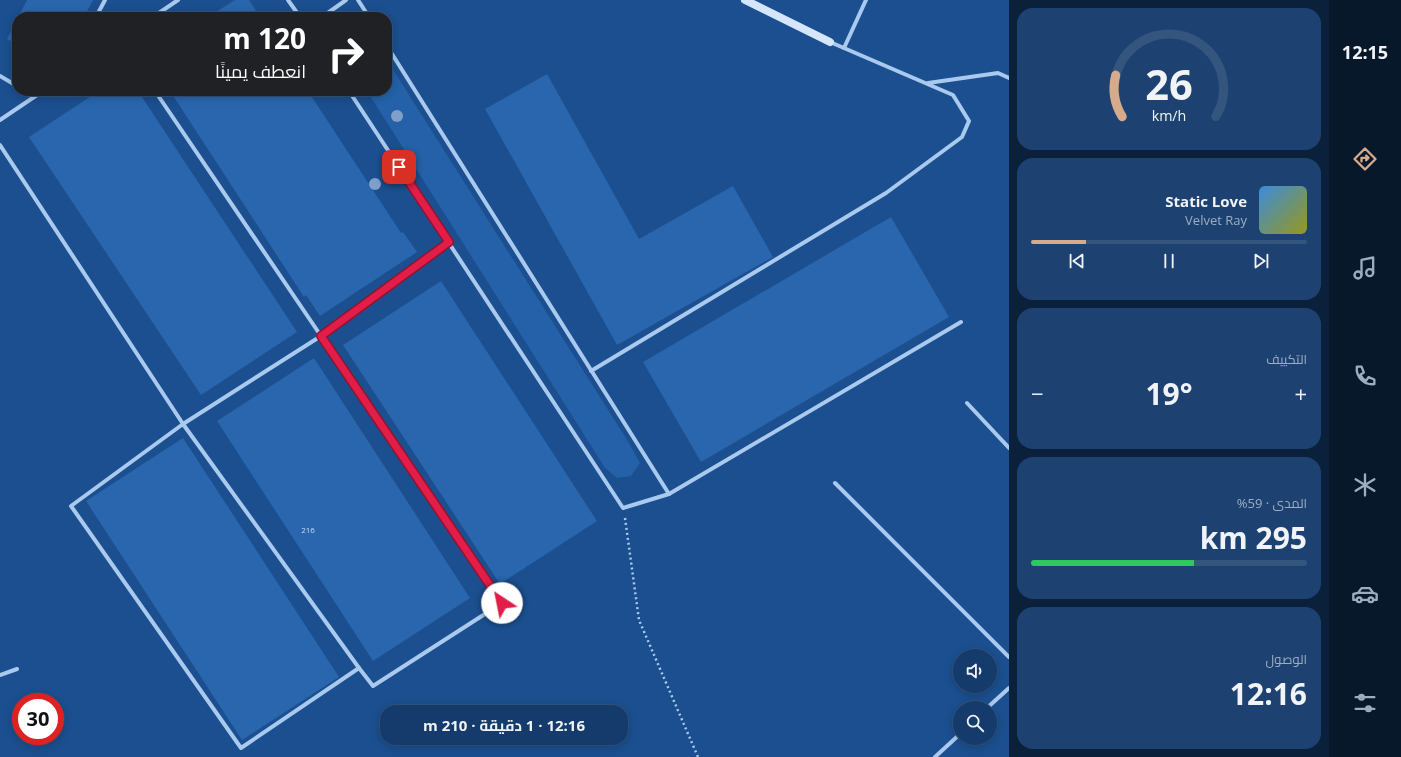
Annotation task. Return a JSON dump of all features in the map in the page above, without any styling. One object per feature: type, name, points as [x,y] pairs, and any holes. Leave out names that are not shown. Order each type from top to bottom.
[{"type":"street","points":[[99,12],[105,0]]},
{"type":"street","points":[[160,12],[178,0]]},
{"type":"street","points":[[288,0],[296,12]]},
{"type":"street","points":[[329,12],[346,0]]},
{"type":"street","points":[[358,0],[366,12]]},
{"type":"street","points":[[591,370],[886,193],[962,136],[969,121],[953,95],[830,42],[745,0]]},
{"type":"street","points":[[844,48],[866,0]]},
{"type":"street","points":[[392,54],[669,494]]},
{"type":"street","points":[[927,84],[998,72],[1009,78]]},
{"type":"street","points":[[0,76],[12,83]]},
{"type":"street","points":[[0,120],[36,96]]},
{"type":"street","points":[[0,145],[183,424],[373,686],[502,603],[158,96]]},
{"type":"street","points":[[352,96],[623,508],[669,494],[961,322]]},
{"type":"street","points":[[360,668],[241,748],[72,506],[183,424],[321,336],[449,242]]},
{"type":"street","points":[[966,403],[1009,448]]},
{"type":"street","points":[[835,483],[1009,657]]},
{"type":"street","points":[[0,675],[17,669]]},
{"type":"street","points":[[995,701],[1009,688]]},
{"type":"street","points":[[935,757],[953,740]]},
{"type":"path","points":[[623,508],[639,620],[698,757]]},
{"type":"shaded area","points":[[392,68],[629,443],[640,463],[631,476],[617,478],[605,468],[370,96],[392,96]]},
{"type":"building","points":[[27,0],[93,0],[87,12],[21,12]]},
{"type":"building","points":[[235,0],[249,0],[257,12],[216,12]]},
{"type":"building","points":[[12,29],[12,42],[7,39]]},
{"type":"building","points":[[547,74],[639,239],[733,186],[773,257],[617,345],[485,109]]},
{"type":"building","points":[[91,96],[141,96],[297,332],[201,395],[29,137]]},
{"type":"building","points":[[173,96],[311,96],[401,233],[403,232],[417,252],[320,316],[306,295],[304,297]]},
{"type":"building","points":[[891,217],[949,317],[701,462],[643,362]]},
{"type":"building","points":[[441,281],[597,521],[500,584],[343,345]]},
{"type":"building","points":[[314,358],[470,598],[373,661],[217,421]]},
{"type":"building","points":[[183,438],[339,677],[242,740],[86,501]]},
{"type":"route","points":[[399,167],[449,242],[321,336],[502,603]]}]
